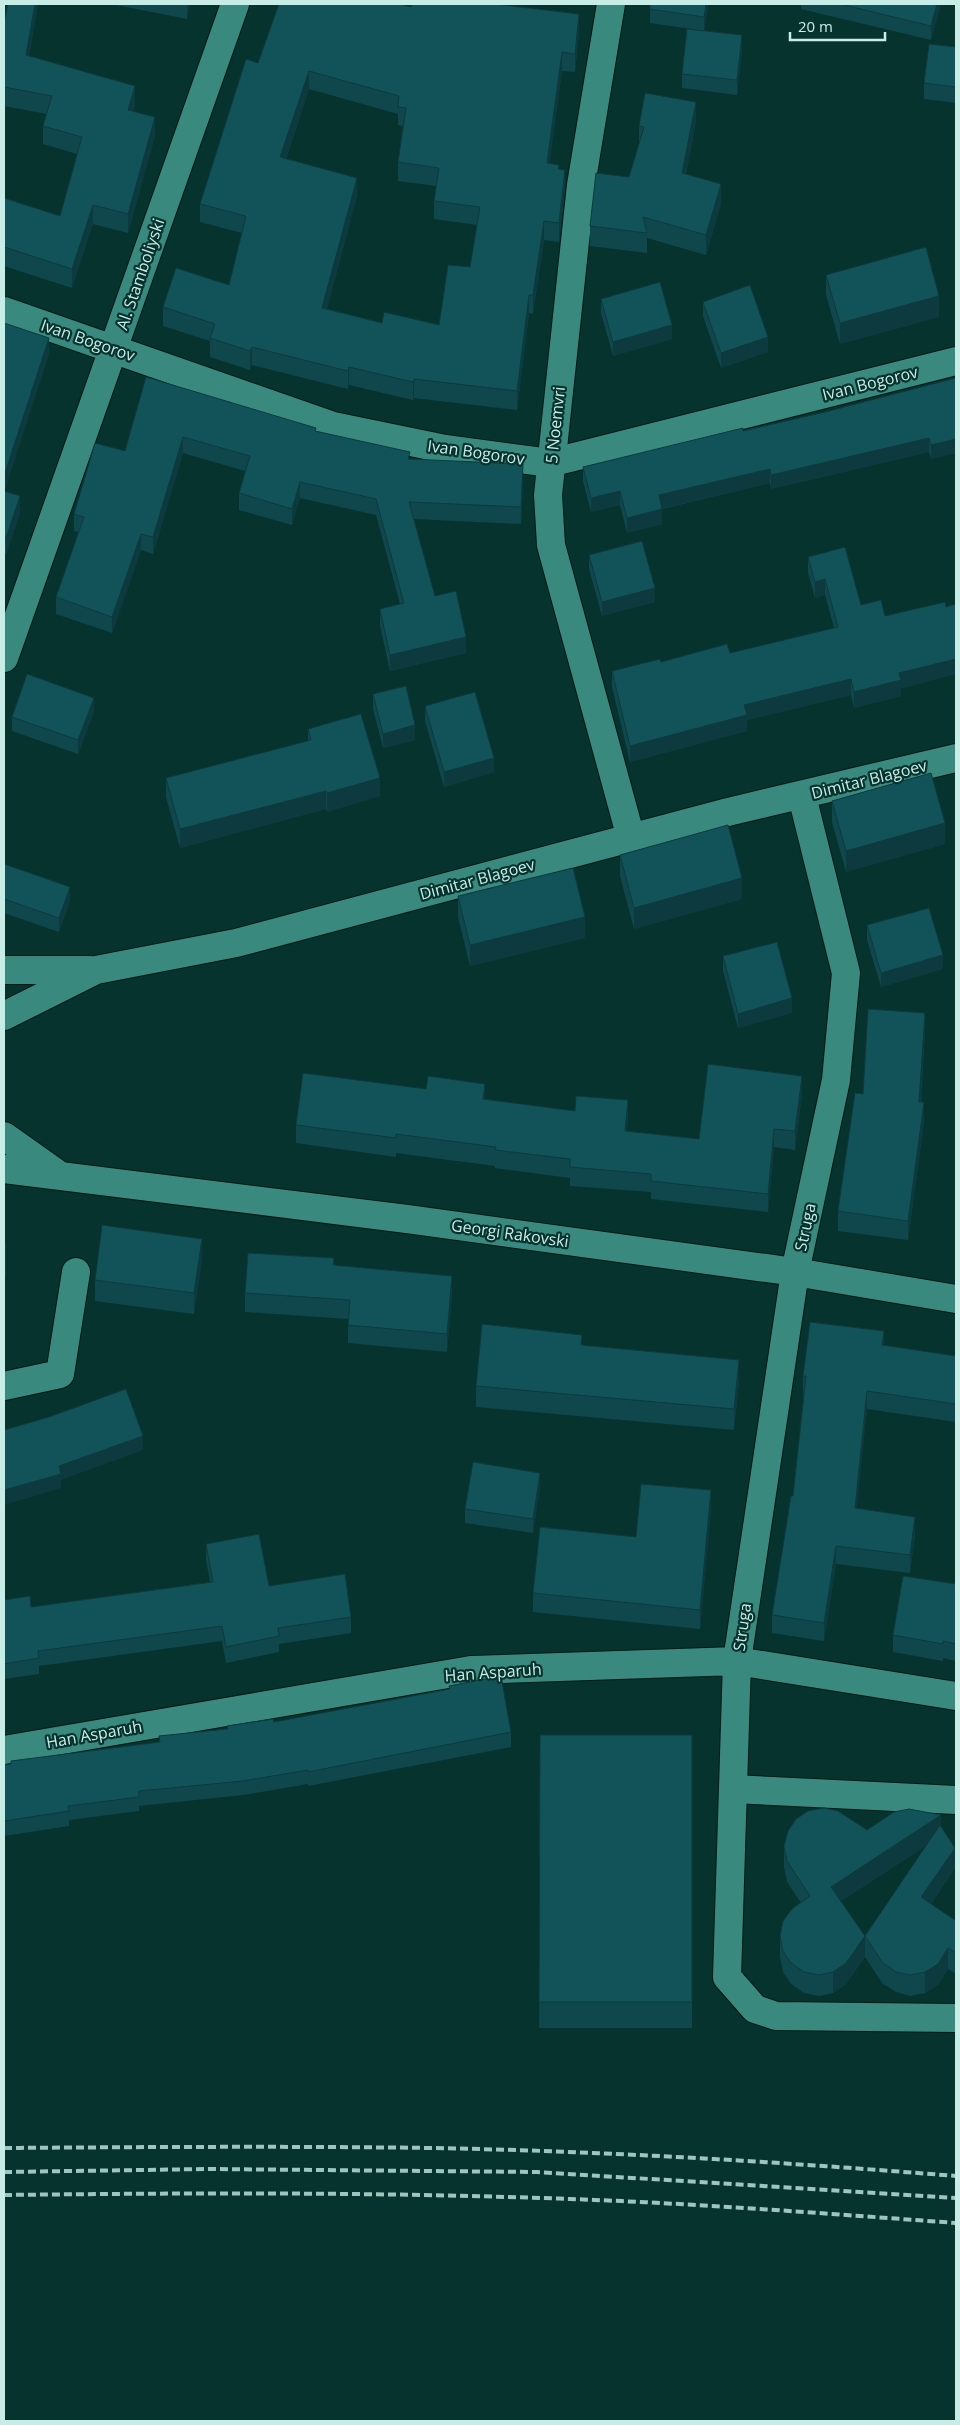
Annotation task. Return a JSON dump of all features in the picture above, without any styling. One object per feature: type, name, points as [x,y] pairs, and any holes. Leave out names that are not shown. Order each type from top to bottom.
[{"type":"street","name":"Al. Stamboliyski","points":[[4,658],[235,4]]},
{"type":"street","name":"5 Noemvri","points":[[611,4],[581,185],[548,495],[551,544],[631,838]]},
{"type":"street","name":"Ivan Bogorov","points":[[4,311],[333,426],[445,449],[550,463],[956,361]]},
{"type":"street","name":"Dimitar Blagoev","points":[[4,1016],[96,970],[236,943],[728,812],[956,758]]},
{"type":"street","name":"Struga","points":[[802,796],[846,973],[836,1080],[795,1272],[737,1661],[728,1977],[755,2009],[776,2016],[956,2018]]},
{"type":"street","points":[[4,970],[96,970]]},
{"type":"street","name":"Georgi Rakovski","points":[[4,1136],[62,1178]]},
{"type":"street","name":"Georgi Rakovski","points":[[4,1169],[62,1178],[416,1220],[795,1272],[956,1299]]},
{"type":"street","points":[[4,1386],[60,1374],[76,1272]]},
{"type":"street","name":"Han Asparuh","points":[[4,1750],[472,1670],[737,1661],[956,1696]]},
{"type":"street","points":[[733,1789],[956,1800]]},
{"type":"building","points":[[8,4],[35,4],[26,55],[135,86],[128,110],[155,117],[128,214],[93,205],[72,269],[4,247],[4,198],[60,216],[82,137],[43,126],[52,96],[4,87],[4,22]]},
{"type":"building","points":[[279,4],[400,4],[411,7],[412,4],[495,4],[579,14],[575,54],[562,52],[547,163],[559,165],[558,169],[565,170],[559,223],[544,221],[533,295],[529,295],[517,391],[414,379],[413,382],[349,367],[348,371],[252,347],[250,351],[210,338],[215,324],[163,307],[176,268],[229,285],[246,216],[200,204],[246,59],[258,63]],"holes":[[[309,71],[399,96],[398,107],[406,108],[398,162],[439,168],[434,201],[480,207],[470,267],[448,265],[439,325],[384,312],[382,323],[322,308],[357,178],[280,157]]]},
{"type":"building","points":[[650,4],[706,4],[704,17],[650,9]]},
{"type":"building","points":[[840,4],[937,4],[931,26]]},
{"type":"building","points":[[687,29],[742,35],[737,80],[682,74]]},
{"type":"building","points":[[929,44],[956,47],[956,87],[924,83]]},
{"type":"building","points":[[645,93],[696,102],[682,173],[721,184],[706,235],[643,217],[647,233],[590,226],[596,173],[629,177],[644,127],[639,126]]},
{"type":"building","points":[[926,247],[939,296],[840,323],[826,275]]},
{"type":"building","points":[[660,282],[672,325],[613,342],[601,299]]},
{"type":"building","points":[[750,285],[768,337],[721,353],[703,302]]},
{"type":"building","points":[[4,323],[49,338],[4,476]]},
{"type":"building","points":[[146,377],[316,428],[315,431],[410,452],[408,459],[523,464],[521,507],[409,502],[435,596],[456,591],[466,637],[390,655],[380,609],[404,603],[376,499],[300,482],[292,509],[239,493],[250,456],[183,437],[153,537],[141,534],[112,617],[56,597],[84,517],[74,514],[95,443],[125,451]]},
{"type":"building","points":[[956,378],[956,439],[931,445],[929,438],[771,475],[770,469],[659,495],[662,509],[627,518],[620,491],[591,498],[583,467],[743,428],[743,431],[825,412]]},
{"type":"building","points":[[4,491],[20,496],[6,538],[4,537]]},
{"type":"building","points":[[642,541],[655,588],[602,602],[589,555]]},
{"type":"building","points":[[845,547],[861,605],[881,600],[885,616],[945,602],[946,607],[956,604],[956,659],[899,673],[901,680],[854,692],[851,679],[744,705],[747,715],[630,746],[612,671],[660,659],[661,662],[727,644],[730,653],[838,627],[825,579],[815,582],[808,557]]},
{"type":"building","points":[[27,674],[94,698],[78,740],[12,717]]},
{"type":"building","points":[[406,686],[415,725],[383,734],[373,694]]},
{"type":"building","points":[[475,692],[494,758],[444,772],[425,706]]},
{"type":"building","points":[[361,714],[380,778],[180,829],[166,778],[311,740],[308,729]]},
{"type":"building","points":[[931,773],[945,823],[846,851],[832,801]]},
{"type":"building","points":[[728,825],[742,878],[634,908],[620,855]]},
{"type":"building","points":[[4,864],[70,887],[59,918],[4,899]]},
{"type":"building","points":[[573,868],[585,917],[470,945],[458,896]]},
{"type":"building","points":[[929,908],[943,955],[881,973],[867,925]]},
{"type":"building","points":[[777,942],[792,998],[738,1014],[723,956]]},
{"type":"building","points":[[868,1009],[925,1013],[919,1102],[924,1102],[908,1221],[838,1211],[855,1093],[863,1094]]},
{"type":"building","points":[[708,1064],[802,1076],[795,1131],[774,1129],[768,1194],[651,1181],[651,1174],[570,1167],[570,1159],[495,1150],[496,1147],[396,1134],[396,1138],[296,1125],[303,1073],[426,1089],[428,1076],[485,1084],[483,1099],[575,1111],[576,1096],[628,1100],[625,1131],[699,1139]]},
{"type":"building","points":[[102,1225],[202,1239],[194,1293],[95,1280]]},
{"type":"building","points":[[248,1253],[334,1258],[333,1265],[452,1276],[447,1334],[348,1325],[350,1300],[245,1293]]},
{"type":"building","points":[[810,1322],[884,1331],[882,1345],[956,1356],[956,1404],[867,1391],[855,1508],[915,1517],[910,1555],[836,1546],[824,1623],[772,1615],[791,1496],[793,1496],[806,1376],[803,1376]]},
{"type":"building","points":[[482,1324],[582,1335],[581,1345],[739,1360],[734,1409],[476,1386]]},
{"type":"building","points":[[126,1389],[143,1436],[59,1466],[61,1474],[4,1490],[4,1430],[49,1417]]},
{"type":"building","points":[[473,1462],[540,1473],[533,1519],[465,1509]]},
{"type":"building","points":[[641,1484],[711,1490],[700,1610],[533,1593],[540,1527],[636,1537]]},
{"type":"building","points":[[259,1534],[269,1586],[345,1574],[351,1617],[278,1628],[279,1636],[226,1647],[222,1626],[38,1651],[39,1658],[4,1664],[4,1600],[30,1596],[31,1607],[213,1582],[206,1544]]},
{"type":"building","points":[[903,1576],[956,1584],[956,1644],[943,1641],[943,1644],[893,1635]]},
{"type":"building","points":[[501,1676],[511,1732],[308,1772],[308,1770],[243,1781],[139,1791],[139,1797],[68,1806],[69,1811],[4,1821],[4,1765],[11,1764],[11,1761],[160,1742],[159,1736],[228,1729],[227,1726],[273,1719],[274,1722],[450,1689],[449,1686]]},
{"type":"building","points":[[540,1735],[692,1735],[692,2002],[539,2002]]},
{"type":"building","points":[[824,1808],[838,1811],[867,1830],[894,1812],[909,1809],[941,1815],[831,1887],[865,1936],[846,1963],[833,1972],[819,1975],[804,1972],[791,1963],[783,1951],[780,1936],[783,1921],[792,1909],[810,1896],[787,1861],[784,1846],[788,1831],[796,1819],[808,1811]]},
{"type":"building","points":[[940,1825],[955,1848],[921,1897],[956,1921],[956,1953],[948,1948],[938,1964],[925,1972],[910,1975],[896,1972],[883,1963],[865,1936]]},
{"type":"railway","points":[[4,2148],[324,2147],[496,2149],[693,2158],[956,2176]]},
{"type":"railway","points":[[4,2172],[209,2169],[537,2172],[956,2198]]},
{"type":"railway","points":[[4,2195],[272,2194],[540,2198],[696,2205],[956,2223]]}]
